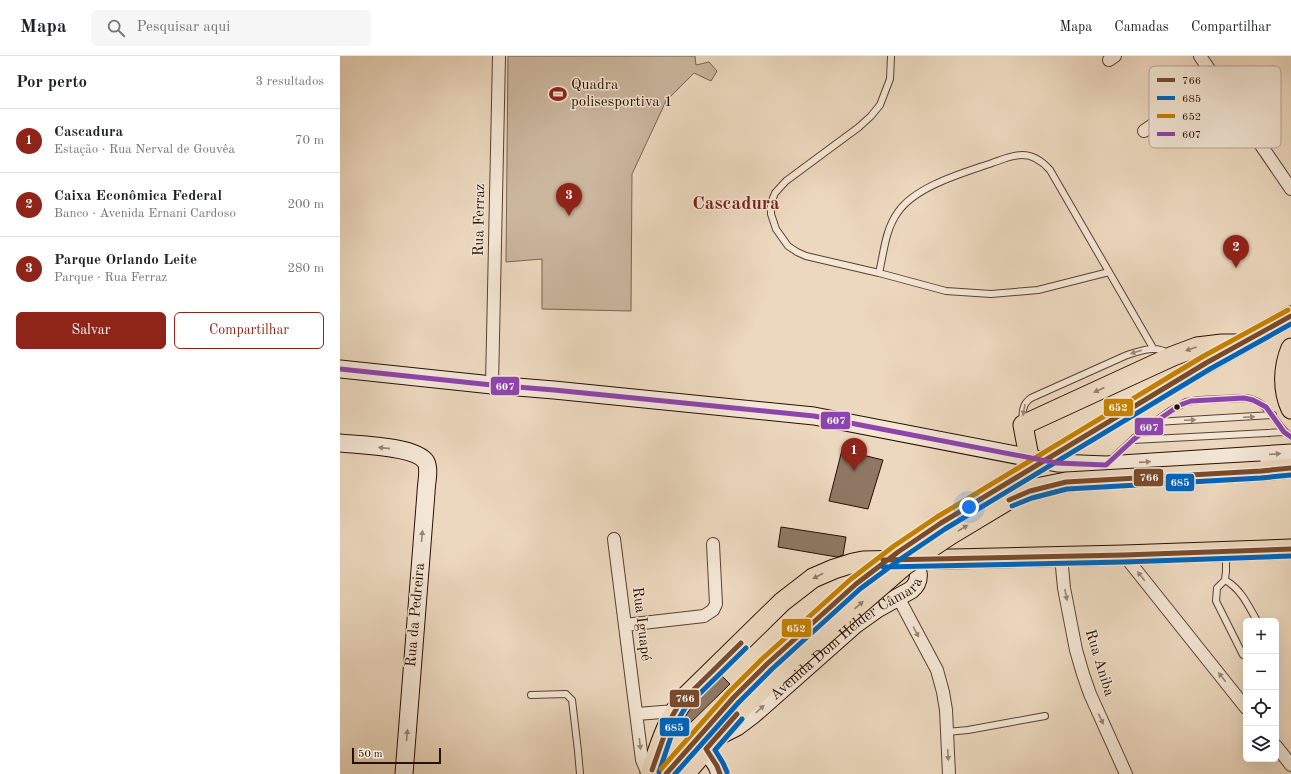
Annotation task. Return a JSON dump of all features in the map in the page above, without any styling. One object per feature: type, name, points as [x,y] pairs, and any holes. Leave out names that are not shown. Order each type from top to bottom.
[{"type":"main road","points":[[772,670],[856,584],[898,552],[996,489],[1239,344],[1291,316]]},
{"type":"main road","points":[[1029,457],[1024,425],[1173,356],[1197,347],[1222,344],[1239,344]]},
{"type":"main road","points":[[1291,348],[1284,378],[1291,409]]},
{"type":"main road","points":[[340,369],[814,416],[1057,463],[1106,465],[1291,453]]},
{"type":"main road","name":"Rua da Pedreira","points":[[340,443],[403,450],[414,453],[426,463],[427,471],[404,774]]},
{"type":"main road","points":[[772,670],[905,565],[950,535],[1022,493],[1036,488],[1066,482],[1291,468]]},
{"type":"main road","points":[[910,559],[1124,555],[1291,549]]},
{"type":"main road","name":"Avenida Dom Hélder Câmara","points":[[649,774],[663,736],[675,711],[686,696],[782,602],[813,578],[853,563],[863,561],[910,559],[914,562],[917,567],[918,583],[911,590],[877,609],[856,624],[753,715],[711,743]]},
{"type":"main road","name":"Avenida Dom Hélder Câmara","points":[[685,774],[742,708],[772,670]]},
{"type":"main road","name":"Avenida Dom Hélder Câmara","points":[[666,774],[734,697],[772,670]]},
{"type":"main road","points":[[711,743],[720,774]]},
{"type":"street","name":"Rua Ferraz","points":[[492,385],[498,56]]},
{"type":"street","points":[[1200,56],[1207,66]]},
{"type":"street","points":[[1144,132],[1149,128]]},
{"type":"street","points":[[1263,148],[1291,189]]},
{"type":"street","name":"Rua Iguapé","points":[[614,539],[642,760],[649,774]]},
{"type":"street","points":[[625,625],[704,616],[713,610],[716,604],[713,544]]},
{"type":"street","points":[[1124,555],[1243,704]]},
{"type":"street","name":"Rua Aniba","points":[[1061,556],[1064,588],[1076,650],[1083,674],[1090,694],[1126,774]]},
{"type":"street","points":[[898,597],[937,670],[943,692],[949,774]]},
{"type":"street","points":[[636,714],[675,711]]},
{"type":"street","points":[[1279,750],[1291,765]]},
{"type":"lane","points":[[891,56],[890,79],[880,104],[871,116],[859,127],[786,181],[774,194],[771,203],[771,214],[776,229],[788,246],[806,256],[879,273],[946,291],[991,294],[1038,290],[1109,272]]},
{"type":"lane","points":[[879,273],[884,243],[889,226],[898,211],[914,196],[931,186],[968,171],[1020,155],[1035,157],[1045,164],[1050,170],[1153,348]]},
{"type":"lane","points":[[1024,425],[1022,410],[1024,404],[1031,398],[1141,350],[1153,348],[1163,350],[1173,356]]},
{"type":"lane","points":[[1106,465],[1132,440],[1155,422],[1186,402],[1214,399],[1249,398],[1266,407],[1284,432],[1291,437]]},
{"type":"lane","points":[[1155,422],[1273,415]]},
{"type":"lane","points":[[1132,440],[1284,432]]},
{"type":"lane","points":[[1226,551],[1225,580],[1217,588],[1216,601],[1243,656]]},
{"type":"lane","points":[[1225,580],[1240,592],[1255,618]]},
{"type":"lane","points":[[531,695],[566,694],[572,700],[580,774]]},
{"type":"lane","points":[[947,732],[968,730],[1046,716]]},
{"type":"shaded area","points":[[508,56],[695,56],[696,65],[709,62],[717,71],[711,81],[694,73],[666,101],[632,174],[631,311],[542,309],[542,259],[506,262]]},
{"type":"building","points":[[842,450],[883,460],[868,509],[829,501]]},
{"type":"building","points":[[781,527],[846,537],[843,555],[837,557],[778,547]]},
{"type":"building","points":[[722,676],[730,684],[683,730],[680,726],[693,705]]},
{"type":"transit line","name":"652","points":[[661,769],[729,692],[762,659],[851,579],[894,546],[937,517],[1202,357],[1288,310]]},
{"type":"transit line","name":"766","points":[[666,774],[734,697],[767,664],[856,584],[898,552],[941,523],[1206,363],[1291,316]]},
{"type":"transit line","name":"685","points":[[675,774],[739,702],[772,669],[860,589],[902,558],[945,529],[1210,369],[1291,324]]},
{"type":"transit line","name":"607","points":[[340,369],[814,416],[1057,463],[1106,465],[1155,422],[1180,405],[1191,401],[1244,398],[1253,400],[1266,407],[1284,432],[1291,437]]},
{"type":"transit line","name":"766","points":[[1009,500],[1030,491],[1066,482],[1291,468]]},
{"type":"transit line","name":"685","points":[[1012,506],[1032,498],[1067,489],[1291,475]]},
{"type":"transit line","name":"766","points":[[883,560],[1124,555],[1291,549]]},
{"type":"transit line","name":"685","points":[[883,567],[1124,562],[1291,556]]},
{"type":"transit line","name":"766","points":[[652,770],[669,722],[679,704],[741,643]]},
{"type":"transit line","name":"685","points":[[659,772],[675,725],[685,708],[746,648]]},
{"type":"transit line","name":"766","points":[[720,774],[717,766],[706,749],[737,714]]},
{"type":"transit line","name":"685","points":[[727,772],[715,750],[742,719]]},
{"type":"place","name":"Quadra polisesportiva 1","points":[[558,94]]},
{"type":"place","name":"Parque Orlando Leite","points":[[569,216]]},
{"type":"place","name":"Caixa Econômica Federal","points":[[1236,268]]},
{"type":"place","name":"Cascadura","points":[[854,471]]},
{"type":"district","name":"Cascadura","points":[[736,204]]}]
